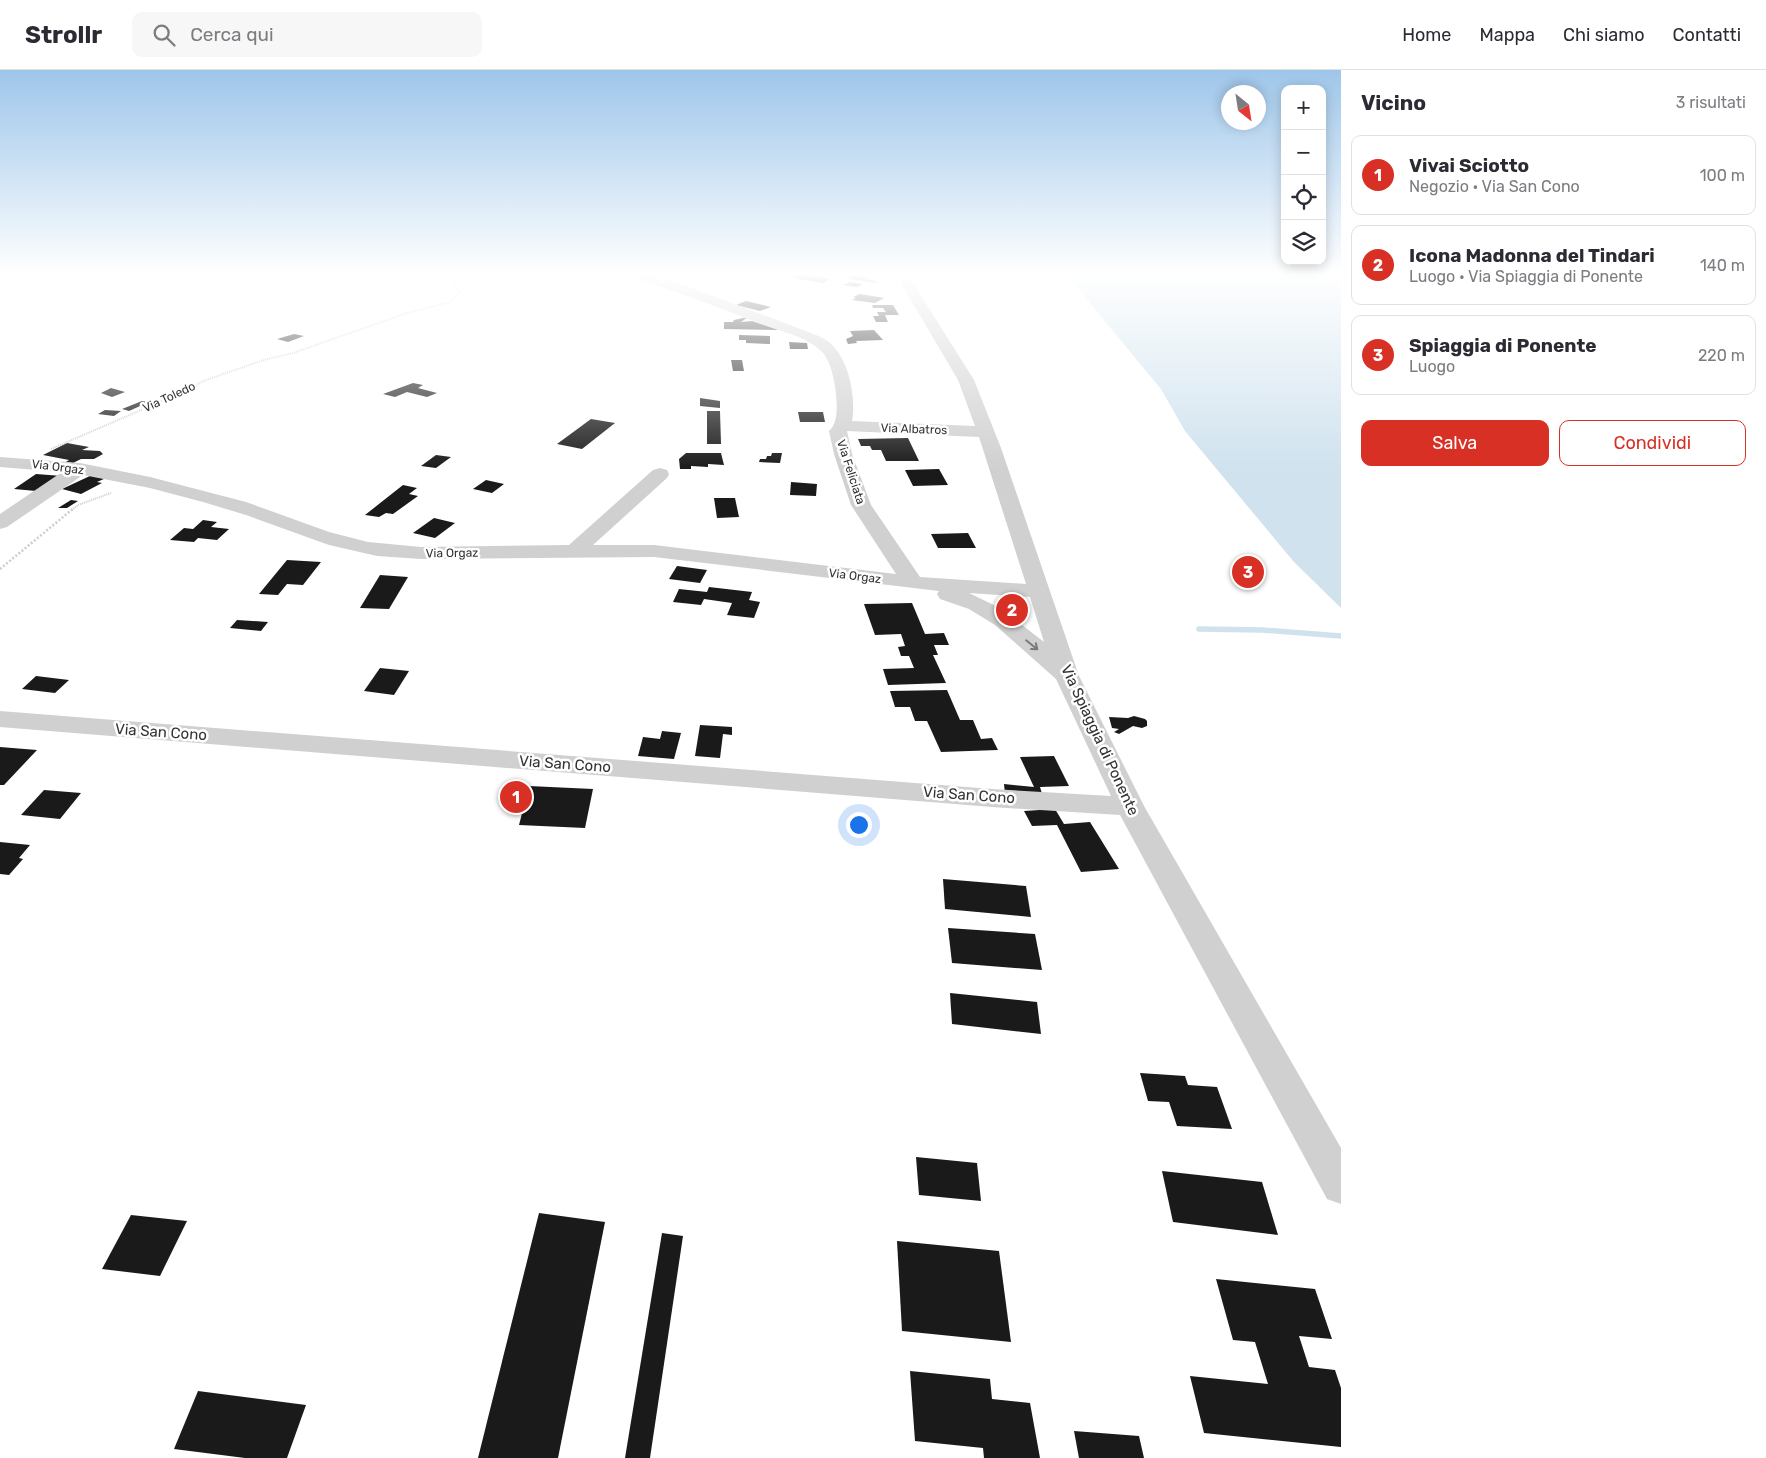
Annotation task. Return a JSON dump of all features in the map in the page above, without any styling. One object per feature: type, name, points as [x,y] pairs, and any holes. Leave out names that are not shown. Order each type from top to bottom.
[{"type":"street","name":"Via Feliciata","points":[[815,340],[830,351],[838,369],[845,420],[838,431],[843,454],[861,505],[913,583]]},
{"type":"street","name":"Via Spiaggia di Ponente","points":[[941,340],[966,380],[986,432],[1067,676],[1130,806],[1341,1186]]},
{"type":"street","name":"Via Albatros","points":[[842,426],[986,432]]},
{"type":"street","name":"Via Orgaz","points":[[0,462],[21,462],[80,469],[135,479],[238,506],[351,546],[421,553],[654,551],[913,583]]},
{"type":"street","points":[[0,523],[80,469]]},
{"type":"street","points":[[575,551],[660,474]]},
{"type":"street","points":[[913,583],[1041,597]]},
{"type":"street","points":[[913,583],[981,606],[1042,653],[1067,676]]},
{"type":"street","points":[[964,599],[1041,597]]},
{"type":"street","name":"Via San Cono","points":[[0,719],[992,798],[1130,806]]},
{"type":"path","name":"Via Toledo","points":[[21,462],[176,396],[206,380],[331,340]]},
{"type":"path","points":[[0,569],[78,505],[115,492],[135,479]]},
{"type":"water","points":[[1120,340],[1341,340],[1341,608],[1294,562],[1185,431],[1161,389]]},
{"type":"building","points":[[280,340],[294,340],[288,342]]},
{"type":"building","points":[[739,340],[770,340],[770,344],[746,343],[746,340]]},
{"type":"building","points":[[846,340],[883,340],[856,341],[857,343],[848,344]]},
{"type":"building","points":[[789,342],[807,343],[808,349],[790,349]]},
{"type":"building","points":[[731,360],[742,360],[744,371],[733,371]]},
{"type":"building","points":[[413,383],[423,385],[418,388],[437,393],[427,397],[407,392],[395,397],[383,394]]},
{"type":"building","points":[[111,388],[125,392],[112,397],[101,393]]},
{"type":"building","points":[[700,398],[720,401],[720,408],[700,406]]},
{"type":"building","points":[[142,401],[149,402],[129,411],[122,409]]},
{"type":"building","points":[[105,410],[121,411],[114,416],[98,414]]},
{"type":"building","points":[[707,411],[720,411],[721,444],[707,444]]},
{"type":"building","points":[[798,412],[823,412],[825,422],[800,422]]},
{"type":"building","points":[[591,419],[615,423],[582,449],[557,444]]},
{"type":"building","points":[[908,438],[919,461],[886,461],[881,450],[872,450],[870,446],[861,446],[858,439]]},
{"type":"building","points":[[67,443],[89,447],[82,450],[100,451],[103,454],[94,459],[81,459],[73,463],[66,462],[69,460],[43,455]]},
{"type":"building","points":[[686,453],[721,453],[724,465],[708,464],[708,467],[691,466],[691,469],[680,469],[679,459]]},
{"type":"building","points":[[772,453],[782,453],[780,463],[759,462],[760,459],[766,459],[767,456],[771,456]]},
{"type":"building","points":[[436,455],[451,457],[436,468],[421,466]]},
{"type":"building","points":[[939,469],[948,485],[913,486],[905,470]]},
{"type":"building","points":[[36,474],[62,476],[36,491],[14,489]]},
{"type":"building","points":[[92,475],[106,478],[97,482],[102,483],[81,494],[62,489]]},
{"type":"building","points":[[486,480],[504,484],[492,493],[473,489]]},
{"type":"building","points":[[791,482],[817,484],[816,496],[790,495]]},
{"type":"building","points":[[403,485],[417,488],[409,494],[418,496],[393,514],[386,513],[379,517],[365,515]]},
{"type":"building","points":[[714,498],[735,498],[739,517],[717,518]]},
{"type":"building","points":[[71,500],[78,501],[67,508],[58,508]]},
{"type":"building","points":[[434,518],[455,523],[435,538],[413,533]]},
{"type":"building","points":[[203,520],[217,522],[211,527],[229,529],[217,540],[198,538],[194,542],[170,540],[184,528],[193,529]]},
{"type":"building","points":[[968,533],[976,548],[938,548],[931,534]]},
{"type":"building","points":[[287,560],[321,562],[303,585],[287,584],[278,595],[259,594]]},
{"type":"building","points":[[677,566],[707,570],[700,583],[669,579]]},
{"type":"building","points":[[380,575],[408,577],[389,609],[360,608]]},
{"type":"building","points":[[709,587],[752,592],[749,600],[760,602],[754,618],[727,615],[732,603],[704,599],[701,605],[673,602],[679,589],[707,592]]},
{"type":"building","points":[[912,603],[925,634],[944,633],[949,645],[934,645],[938,655],[933,655],[946,683],[888,685],[883,669],[914,668],[909,656],[901,656],[898,647],[905,646],[901,634],[875,635],[864,604]]},
{"type":"building","points":[[237,620],[268,622],[261,631],[230,628]]},
{"type":"building","points":[[380,668],[409,671],[394,695],[364,691]]},
{"type":"building","points":[[36,676],[69,680],[55,693],[22,689]]},
{"type":"building","points":[[947,690],[960,720],[973,720],[981,739],[992,738],[998,750],[941,752],[927,721],[915,721],[910,707],[895,707],[890,691]]},
{"type":"building","points":[[1134,716],[1145,719],[1147,726],[1142,728],[1133,726],[1119,734],[1114,732],[1119,729],[1112,728],[1109,717],[1128,718]]},
{"type":"building","points":[[700,725],[732,727],[732,735],[723,734],[720,758],[695,756]]},
{"type":"building","points":[[662,731],[681,733],[674,759],[638,756],[643,737],[660,739]]},
{"type":"building","points":[[0,747],[37,750],[4,785],[0,785]]},
{"type":"building","points":[[1054,756],[1069,786],[1040,787],[1043,797],[1005,794],[1004,784],[1034,787],[1020,757]]},
{"type":"building","points":[[529,786],[593,789],[585,828],[519,825]]},
{"type":"building","points":[[44,790],[81,793],[60,819],[21,815]]},
{"type":"building","points":[[1055,809],[1064,824],[1090,822],[1119,869],[1081,872],[1057,825],[1032,826],[1024,811]]},
{"type":"building","points":[[0,842],[30,845],[19,858],[23,859],[9,875],[0,874]]},
{"type":"building","points":[[943,879],[1026,886],[1031,917],[945,909]]},
{"type":"building","points":[[948,928],[1035,934],[1042,970],[952,963]]},
{"type":"building","points":[[950,993],[1037,1002],[1041,1034],[952,1024]]},
{"type":"building","points":[[1140,1073],[1185,1076],[1188,1085],[1217,1087],[1232,1129],[1177,1126],[1169,1102],[1148,1101]]},
{"type":"building","points":[[916,1157],[977,1163],[981,1201],[919,1195]]},
{"type":"building","points":[[1162,1171],[1262,1182],[1278,1235],[1173,1222]]},
{"type":"building","points":[[539,1213],[605,1222],[558,1458],[478,1458]]},
{"type":"building","points":[[131,1215],[187,1221],[160,1276],[102,1269]]},
{"type":"building","points":[[662,1233],[683,1236],[650,1458],[625,1458]]},
{"type":"building","points":[[897,1241],[999,1251],[1011,1342],[902,1331]]},
{"type":"building","points":[[1216,1279],[1315,1289],[1332,1339],[1299,1336],[1309,1367],[1335,1370],[1341,1388],[1341,1447],[1204,1433],[1190,1376],[1268,1384],[1255,1342],[1233,1340]]},
{"type":"building","points":[[910,1371],[990,1379],[992,1399],[1030,1403],[1040,1458],[984,1458],[983,1448],[915,1441]]},
{"type":"building","points":[[198,1391],[306,1405],[287,1458],[245,1458],[174,1449]]},
{"type":"building","points":[[1074,1431],[1139,1436],[1144,1458],[1079,1458]]},
{"type":"waterway","points":[[1199,629],[1262,630],[1341,636]]},
{"type":"place","name":"Spiaggia di Ponente","points":[[1248,572]]},
{"type":"place","name":"Icona Madonna del Tindari","points":[[1012,610]]},
{"type":"place","name":"Vivai Sciotto","points":[[516,797]]}]
